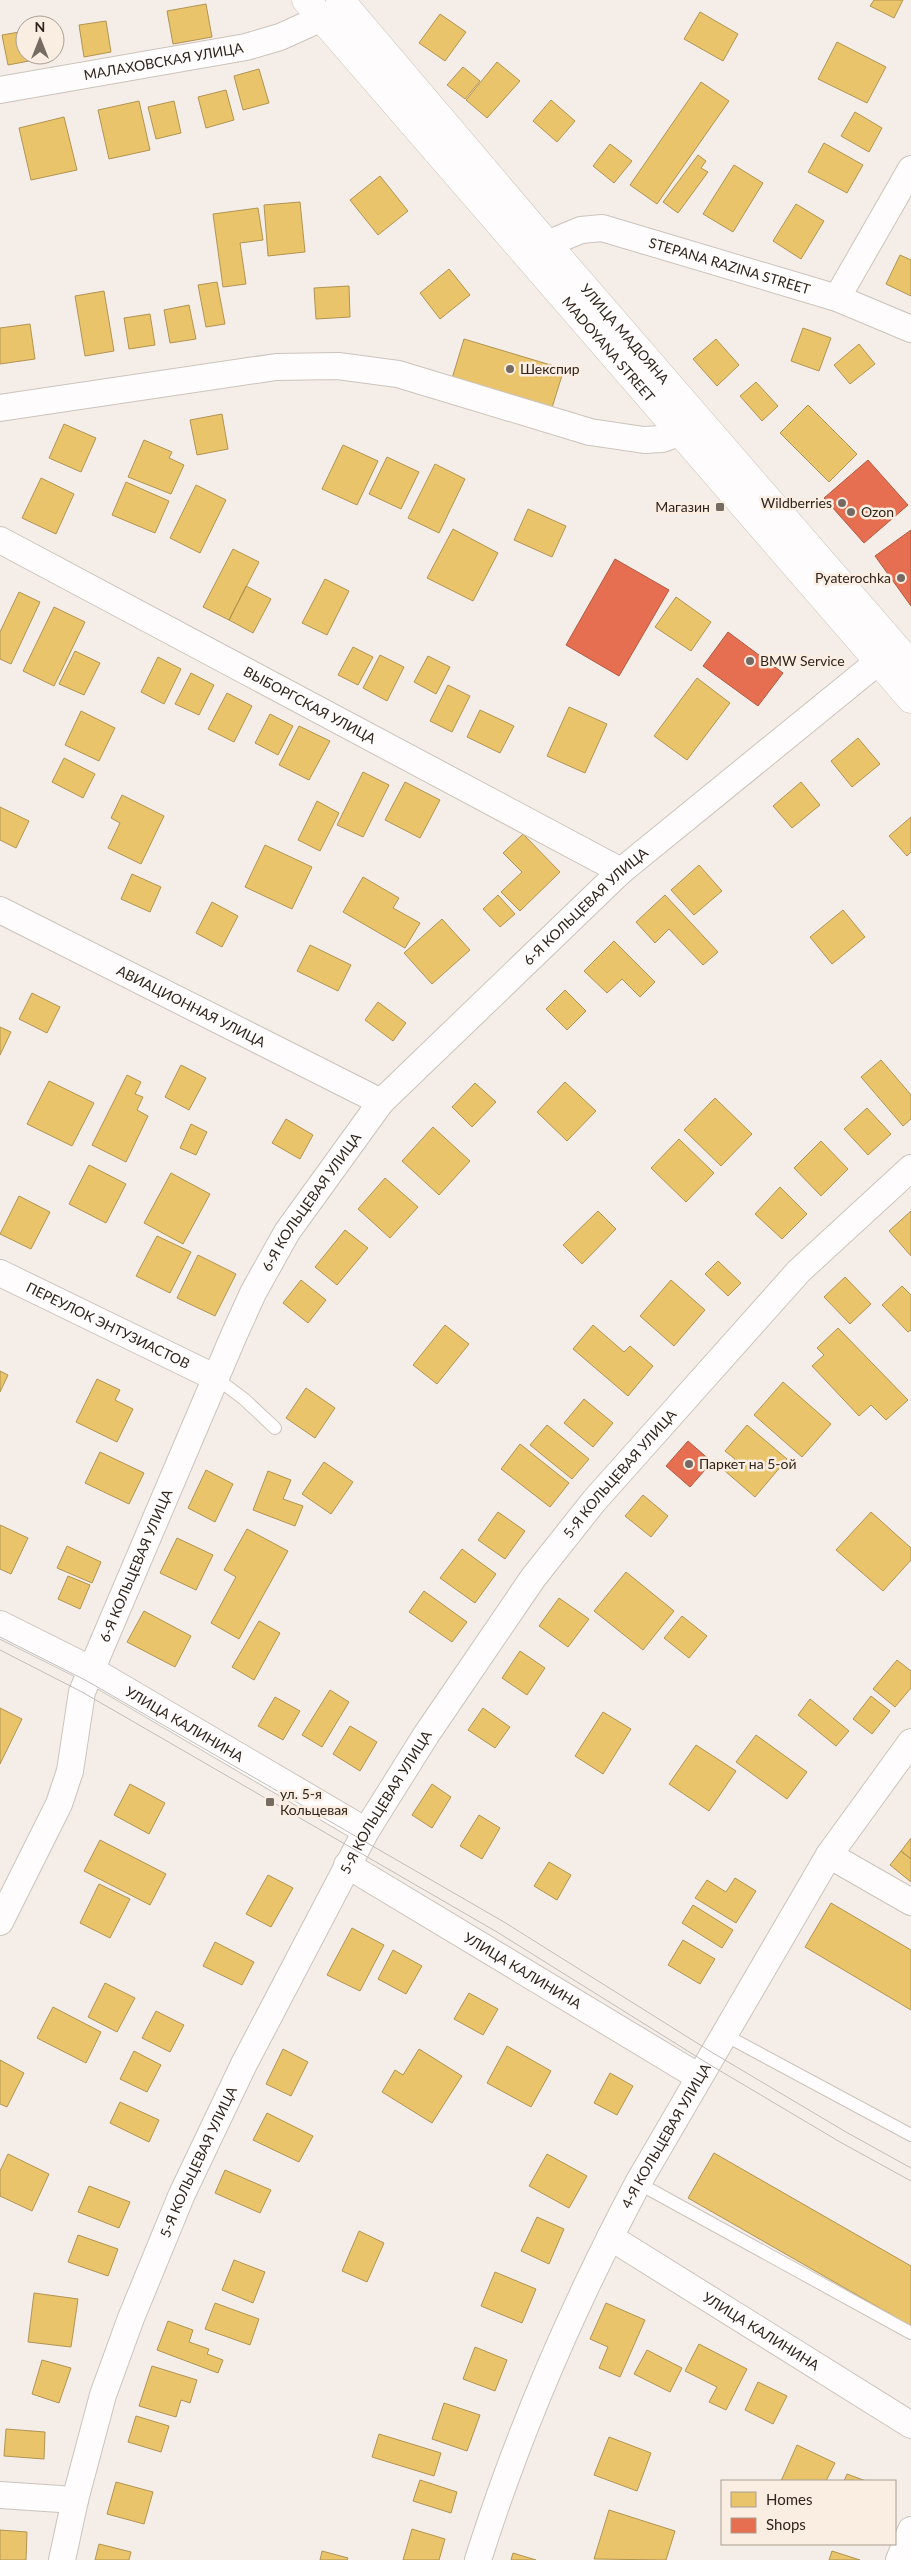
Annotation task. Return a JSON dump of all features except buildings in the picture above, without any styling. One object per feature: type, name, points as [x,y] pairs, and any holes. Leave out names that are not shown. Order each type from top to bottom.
[{"type":"main road","name":"УЛИЦА МАДОЯНА","points":[[323,6],[547,244],[899,653]]},
{"type":"main road","name":"MADOYANA STREET","points":[[323,6],[679,434],[725,483],[899,653],[911,699]]},
{"type":"street","name":"МАЛАХОВСКАЯ УЛИЦА","points":[[0,90],[246,47],[280,37],[323,6]]},
{"type":"street","points":[[837,298],[911,169]]},
{"type":"street","name":"STEPANA RAZINA STREET","points":[[547,244],[581,230],[602,228],[837,298],[911,329]]},
{"type":"street","points":[[0,408],[276,367],[338,366],[398,374],[590,432],[644,440],[662,439],[679,434]]},
{"type":"street","name":"ВЫБОРГСКАЯ УЛИЦА","points":[[0,540],[621,871]]},
{"type":"street","name":"6-Я КОЛЬЦЕВАЯ УЛИЦА","points":[[0,1922],[59,1804],[70,1771],[82,1692],[216,1378],[254,1293],[287,1232],[381,1102],[621,871],[899,653]]},
{"type":"street","name":"АВИАЦИОННАЯ УЛИЦА","points":[[0,910],[381,1102]]},
{"type":"street","name":"5-Я КОЛЬЦЕВАЯ УЛИЦА","points":[[62,2560],[75,2500],[103,2395],[131,2318],[182,2194],[244,2064],[366,1831],[426,1735],[528,1586],[594,1501],[799,1271],[911,1168]]},
{"type":"street","name":"ПЕРЕУЛОК ЭНТУЗИАСТОВ","points":[[0,1273],[216,1378]]},
{"type":"street","name":"УЛИЦА КАЛИНИНА","points":[[0,1624],[92,1670],[366,1831]]},
{"type":"street","name":"4-Я КОЛЬЦЕВАЯ УЛИЦА","points":[[478,2560],[532,2410],[610,2236],[723,2034],[829,1855],[911,1742]]},
{"type":"street","points":[[829,1855],[911,1902]]},
{"type":"street","name":"УЛИЦА КАЛИНИНА","points":[[347,1865],[699,2077]]},
{"type":"street","name":"УЛИЦА КАЛИНИНА","points":[[610,2236],[911,2425]]},
{"type":"street","points":[[0,2495],[75,2500]]},
{"type":"street","points":[[899,2560],[911,2530]]},
{"type":"lane","points":[[216,1378],[244,1399],[275,1428]]},
{"type":"lane","points":[[723,2034],[911,2135]]},
{"type":"lane","points":[[638,2184],[911,2333]]},
{"type":"tram line","points":[[0,1637],[87,1681],[504,1922],[713,2053],[846,2132],[911,2168]]},
{"type":"tram line","points":[[0,1650],[82,1692],[497,1932],[707,2063],[840,2142],[911,2181]]},
{"type":"place","name":"Шекспир","points":[[510,369]]},
{"type":"place","name":"Wildberries","points":[[842,503]]},
{"type":"place","name":"Магазин","points":[[720,507]]},
{"type":"place","name":"Ozon","points":[[851,512]]},
{"type":"place","name":"Pyaterochka","points":[[901,578]]},
{"type":"place","name":"BMW Service","points":[[750,661]]},
{"type":"place","name":"Паркет на 5-ой","points":[[689,1464]]},
{"type":"place","name":"ул. 5-я Кольцевая","points":[[270,1802]]}]
